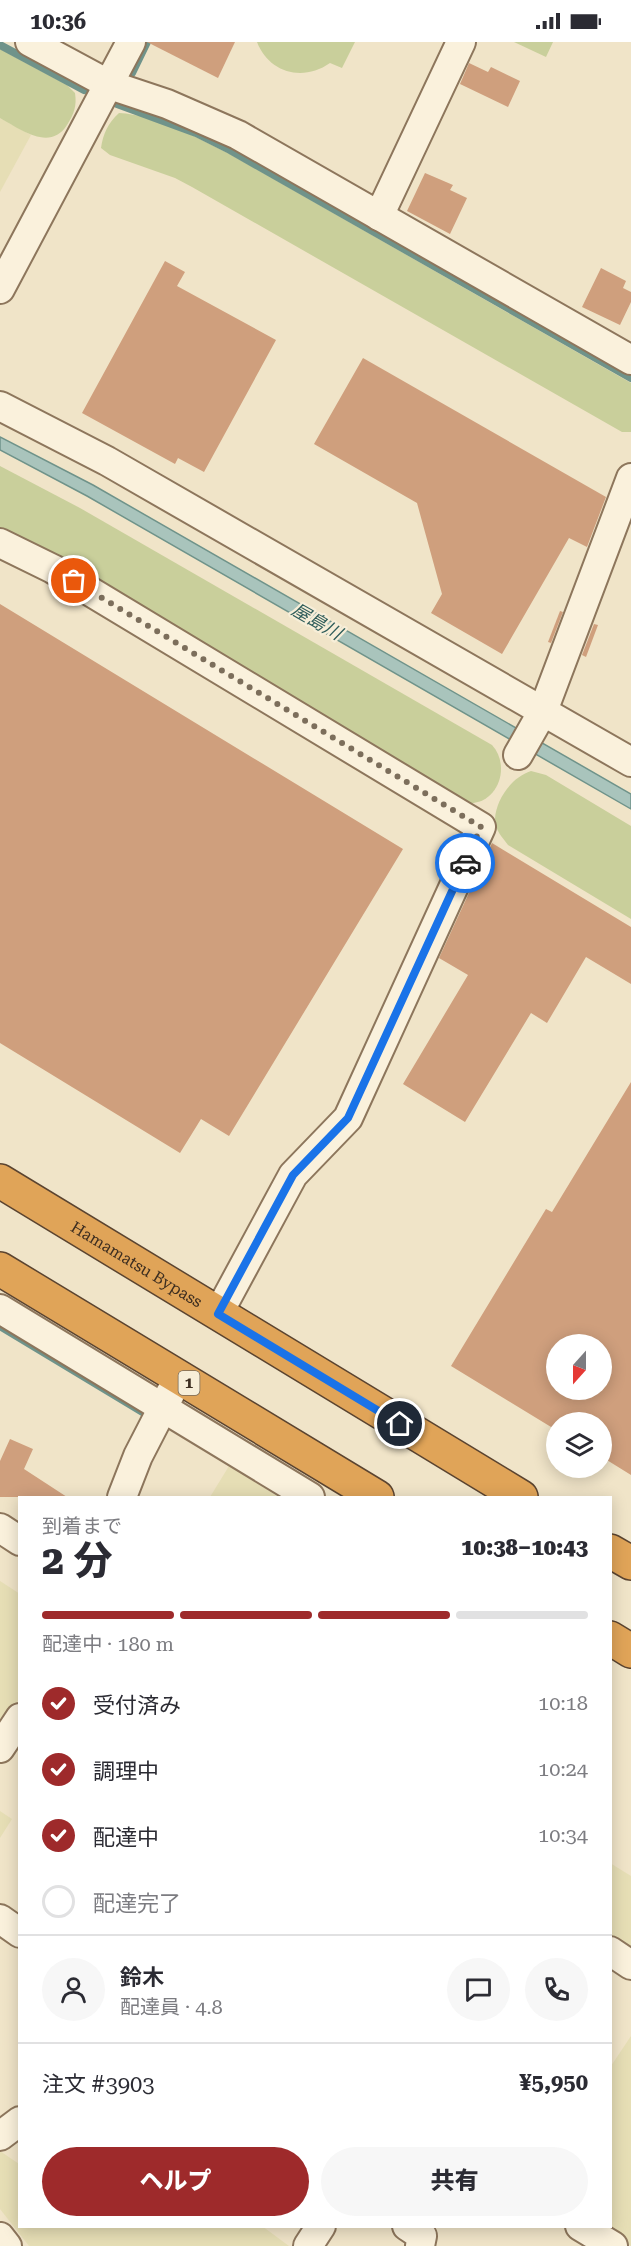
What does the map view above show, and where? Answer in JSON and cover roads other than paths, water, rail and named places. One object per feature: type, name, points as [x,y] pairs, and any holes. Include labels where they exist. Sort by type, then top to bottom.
[{"type":"highway","name":"Hamamatsu Bypass","points":[[0,1181],[519,1496]]},
{"type":"highway","points":[[0,1246],[112,1336]]},
{"type":"highway","name":"1","points":[[0,1269],[375,1496]]},
{"type":"highway","points":[[612,1552],[631,1563]]},
{"type":"highway","points":[[612,1639],[631,1651]]},
{"type":"street","points":[[30,42],[110,85],[203,118],[630,357]]},
{"type":"street","points":[[1,283],[110,85],[131,42]]},
{"type":"street","points":[[379,216],[461,42]]},
{"type":"street","points":[[0,406],[107,461],[539,718],[631,762]]},
{"type":"street","points":[[518,755],[539,718],[631,478]]},
{"type":"street","points":[[0,543],[53,569],[481,827],[348,1118],[293,1175],[218,1314]]},
{"type":"street","points":[[0,1309],[308,1496]]},
{"type":"street","points":[[122,1496],[138,1456],[162,1407],[180,1377]]},
{"type":"street","points":[[0,1528],[18,1539]]},
{"type":"street","points":[[0,1748],[18,1721]]},
{"type":"street","points":[[0,1919],[18,1932]]},
{"type":"street","points":[[612,1952],[631,1965]]},
{"type":"street","points":[[0,2136],[18,2122]]},
{"type":"street","points":[[308,2246],[320,2228]]},
{"type":"street","points":[[410,2228],[422,2236],[420,2246]]},
{"type":"street","points":[[583,2228],[613,2246]]},
{"type":"street","points":[[0,2237],[7,2246]]},
{"type":"water","name":"屋島川","points":[[0,437],[93,485],[631,794],[631,809],[87,496],[0,450]]},
{"type":"waterway","points":[[132,73],[147,42]]},
{"type":"waterway","points":[[0,45],[84,90]]},
{"type":"waterway","points":[[118,101],[117,104],[196,133],[230,150],[631,378]]},
{"type":"waterway","points":[[0,1326],[146,1414]]}]
